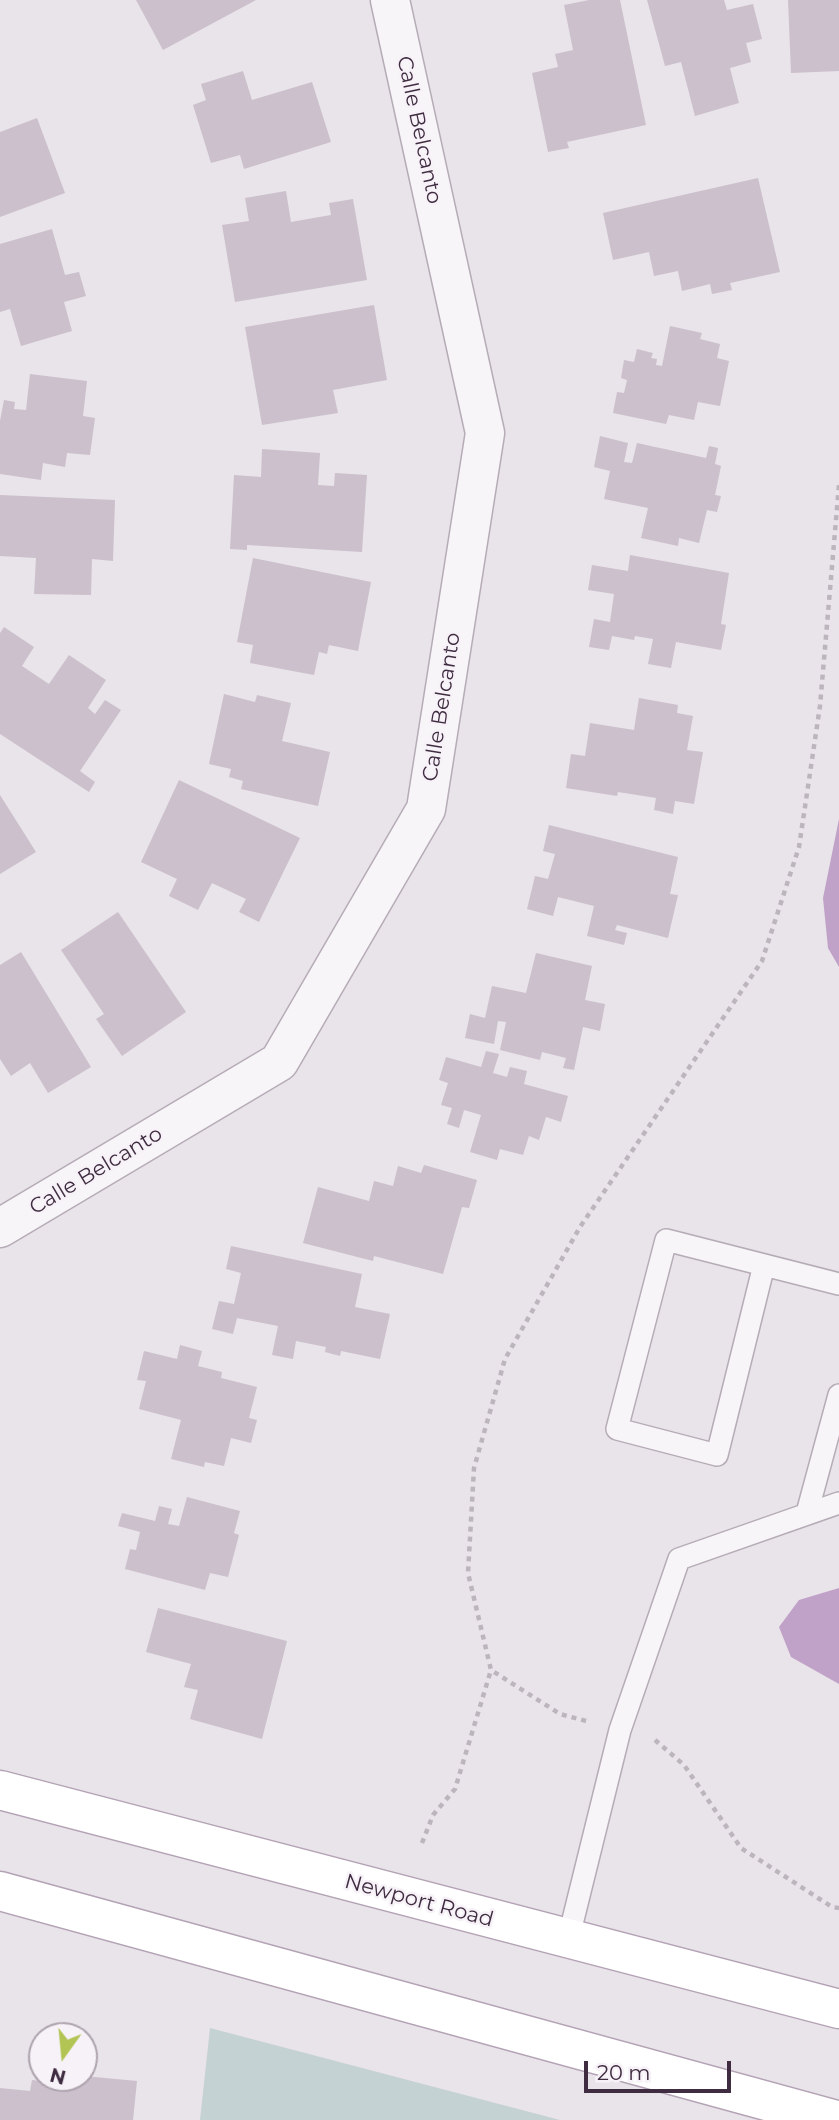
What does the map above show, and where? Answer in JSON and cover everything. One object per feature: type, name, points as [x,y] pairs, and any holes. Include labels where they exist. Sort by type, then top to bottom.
[{"type":"main road","name":"Newport Road","points":[[0,1790],[839,2010]]},
{"type":"main road","points":[[0,1891],[836,2120]]},
{"type":"street","name":"Calle Belcanto","points":[[0,1228],[279,1062],[426,809],[485,433],[390,0]]},
{"type":"lane","points":[[764,1265],[717,1455],[617,1429],[666,1240],[839,1284]]},
{"type":"lane","points":[[807,1513],[839,1395]]},
{"type":"lane","points":[[568,1940],[620,1730],[679,1559],[839,1503]]},
{"type":"path","points":[[422,1843],[433,1815],[454,1788],[491,1670]]},
{"type":"shaded area","points":[[839,819],[839,967],[828,948],[823,898]]},
{"type":"shaded area","points":[[839,1588],[839,1684],[791,1657],[779,1627],[799,1600]]},
{"type":"shaded area","points":[[210,2028],[560,2120],[200,2120]]},
{"type":"building","points":[[136,0],[256,0],[163,50]]},
{"type":"building","points":[[589,0],[620,0],[646,125],[567,142],[569,148],[548,152],[532,73],[558,67],[555,54],[573,50],[564,5]]},
{"type":"building","points":[[647,0],[724,0],[727,10],[753,4],[762,39],[746,43],[751,62],[730,68],[739,103],[695,116],[681,62],[665,66]]},
{"type":"building","points":[[788,0],[839,0],[839,71],[791,73]]},
{"type":"building","points":[[243,71],[252,100],[312,82],[331,142],[244,169],[240,155],[211,163],[193,105],[206,100],[201,84]]},
{"type":"building","points":[[37,118],[65,193],[0,217],[0,132]]},
{"type":"building","points":[[758,178],[780,272],[730,283],[732,290],[712,294],[710,284],[682,291],[678,271],[654,276],[649,252],[613,260],[603,213]]},
{"type":"building","points":[[286,191],[291,222],[331,215],[329,203],[353,199],[367,280],[235,302],[222,225],[249,221],[245,198]]},
{"type":"building","points":[[52,229],[65,275],[79,272],[86,296],[64,302],[72,331],[21,346],[10,309],[0,312],[0,244]]},
{"type":"building","points":[[374,305],[387,380],[333,390],[338,413],[262,425],[245,327]]},
{"type":"building","points":[[670,326],[702,333],[700,339],[720,344],[717,358],[729,361],[720,406],[698,402],[694,420],[669,415],[666,424],[613,413],[617,392],[624,393],[627,380],[621,378],[624,360],[634,362],[637,349],[653,353],[651,358],[657,359],[656,365],[662,366]]},
{"type":"building","points":[[30,374],[87,381],[83,416],[95,418],[90,455],[67,453],[65,467],[43,463],[41,480],[0,474],[0,421],[4,400],[15,402],[14,409],[26,410]]},
{"type":"building","points":[[600,436],[628,443],[624,462],[632,463],[637,443],[706,458],[709,446],[718,448],[715,464],[721,466],[715,495],[721,496],[717,512],[707,510],[699,543],[679,538],[678,546],[641,538],[648,508],[604,499],[610,471],[594,467]]},
{"type":"building","points":[[262,449],[320,453],[318,485],[334,486],[335,473],[367,475],[362,552],[247,545],[247,550],[230,549],[234,475],[261,477]]},
{"type":"building","points":[[0,495],[115,500],[113,561],[92,559],[91,595],[34,594],[36,558],[0,556]]},
{"type":"building","points":[[630,555],[729,573],[721,624],[726,625],[721,650],[676,642],[671,668],[648,664],[653,639],[635,636],[634,640],[612,636],[609,650],[589,647],[594,619],[610,622],[614,594],[588,590],[592,565],[628,571]]},
{"type":"building","points":[[253,558],[371,582],[358,651],[329,645],[327,654],[319,652],[314,675],[250,663],[253,645],[237,642]]},
{"type":"building","points":[[4,627],[34,647],[22,666],[49,684],[69,655],[106,680],[88,708],[95,714],[105,700],[121,710],[80,771],[95,782],[89,792],[0,734],[0,633]]},
{"type":"building","points":[[224,694],[255,702],[257,695],[291,703],[282,741],[330,752],[318,806],[241,789],[243,781],[229,777],[231,769],[209,764]]},
{"type":"building","points":[[639,698],[678,705],[677,713],[693,716],[687,750],[703,752],[694,804],[675,801],[673,814],[654,810],[656,798],[618,792],[617,796],[566,788],[571,754],[585,756],[590,723],[634,730]]},
{"type":"building","points":[[179,780],[300,838],[259,922],[239,912],[246,899],[212,883],[198,910],[169,896],[177,879],[141,862]]},
{"type":"building","points":[[0,795],[36,852],[0,874]]},
{"type":"building","points":[[549,825],[678,857],[670,894],[678,895],[668,938],[617,925],[615,930],[627,933],[624,945],[587,936],[594,906],[558,897],[553,916],[527,909],[535,876],[548,879],[555,854],[543,851]]},
{"type":"building","points":[[118,912],[186,1012],[122,1056],[96,1019],[104,1014],[61,950]]},
{"type":"building","points":[[21,952],[91,1067],[48,1093],[30,1063],[11,1076],[0,1059],[0,965]]},
{"type":"building","points":[[536,953],[592,966],[585,1000],[605,1004],[600,1031],[583,1027],[574,1070],[563,1068],[566,1058],[542,1052],[540,1060],[500,1050],[506,1022],[498,1021],[494,1044],[465,1038],[470,1014],[485,1018],[492,986],[526,993]]},
{"type":"building","points":[[486,1051],[499,1054],[493,1073],[507,1077],[510,1067],[527,1071],[524,1084],[568,1096],[561,1122],[546,1117],[539,1140],[529,1136],[523,1155],[500,1149],[497,1160],[470,1152],[481,1115],[464,1110],[459,1128],[447,1124],[452,1108],[441,1105],[448,1083],[439,1080],[446,1057],[481,1067]]},
{"type":"building","points":[[424,1165],[477,1180],[469,1208],[462,1207],[443,1274],[374,1256],[373,1261],[303,1243],[318,1187],[369,1201],[374,1181],[393,1186],[398,1166],[421,1173]]},
{"type":"building","points":[[231,1246],[362,1274],[355,1307],[390,1314],[380,1359],[341,1351],[340,1356],[325,1352],[326,1347],[296,1341],[293,1359],[272,1355],[278,1326],[237,1318],[233,1334],[212,1329],[219,1301],[234,1304],[241,1273],[226,1269]]},
{"type":"building","points":[[180,1345],[202,1351],[198,1366],[222,1372],[221,1378],[257,1387],[249,1418],[257,1420],[251,1443],[231,1438],[224,1466],[205,1462],[204,1467],[171,1459],[181,1420],[139,1409],[146,1381],[137,1380],[144,1351],[177,1359]]},
{"type":"building","points":[[187,1497],[240,1511],[234,1533],[239,1535],[228,1577],[210,1573],[205,1590],[125,1569],[130,1549],[136,1550],[140,1532],[118,1526],[122,1513],[155,1521],[159,1506],[172,1509],[168,1524],[179,1526]]},
{"type":"building","points":[[158,1608],[287,1641],[262,1739],[190,1719],[198,1690],[184,1687],[191,1664],[146,1652]]},
{"type":"building","points":[[98,2077],[137,2081],[133,2120],[0,2120],[0,2088],[28,2092],[98,2092]]}]
